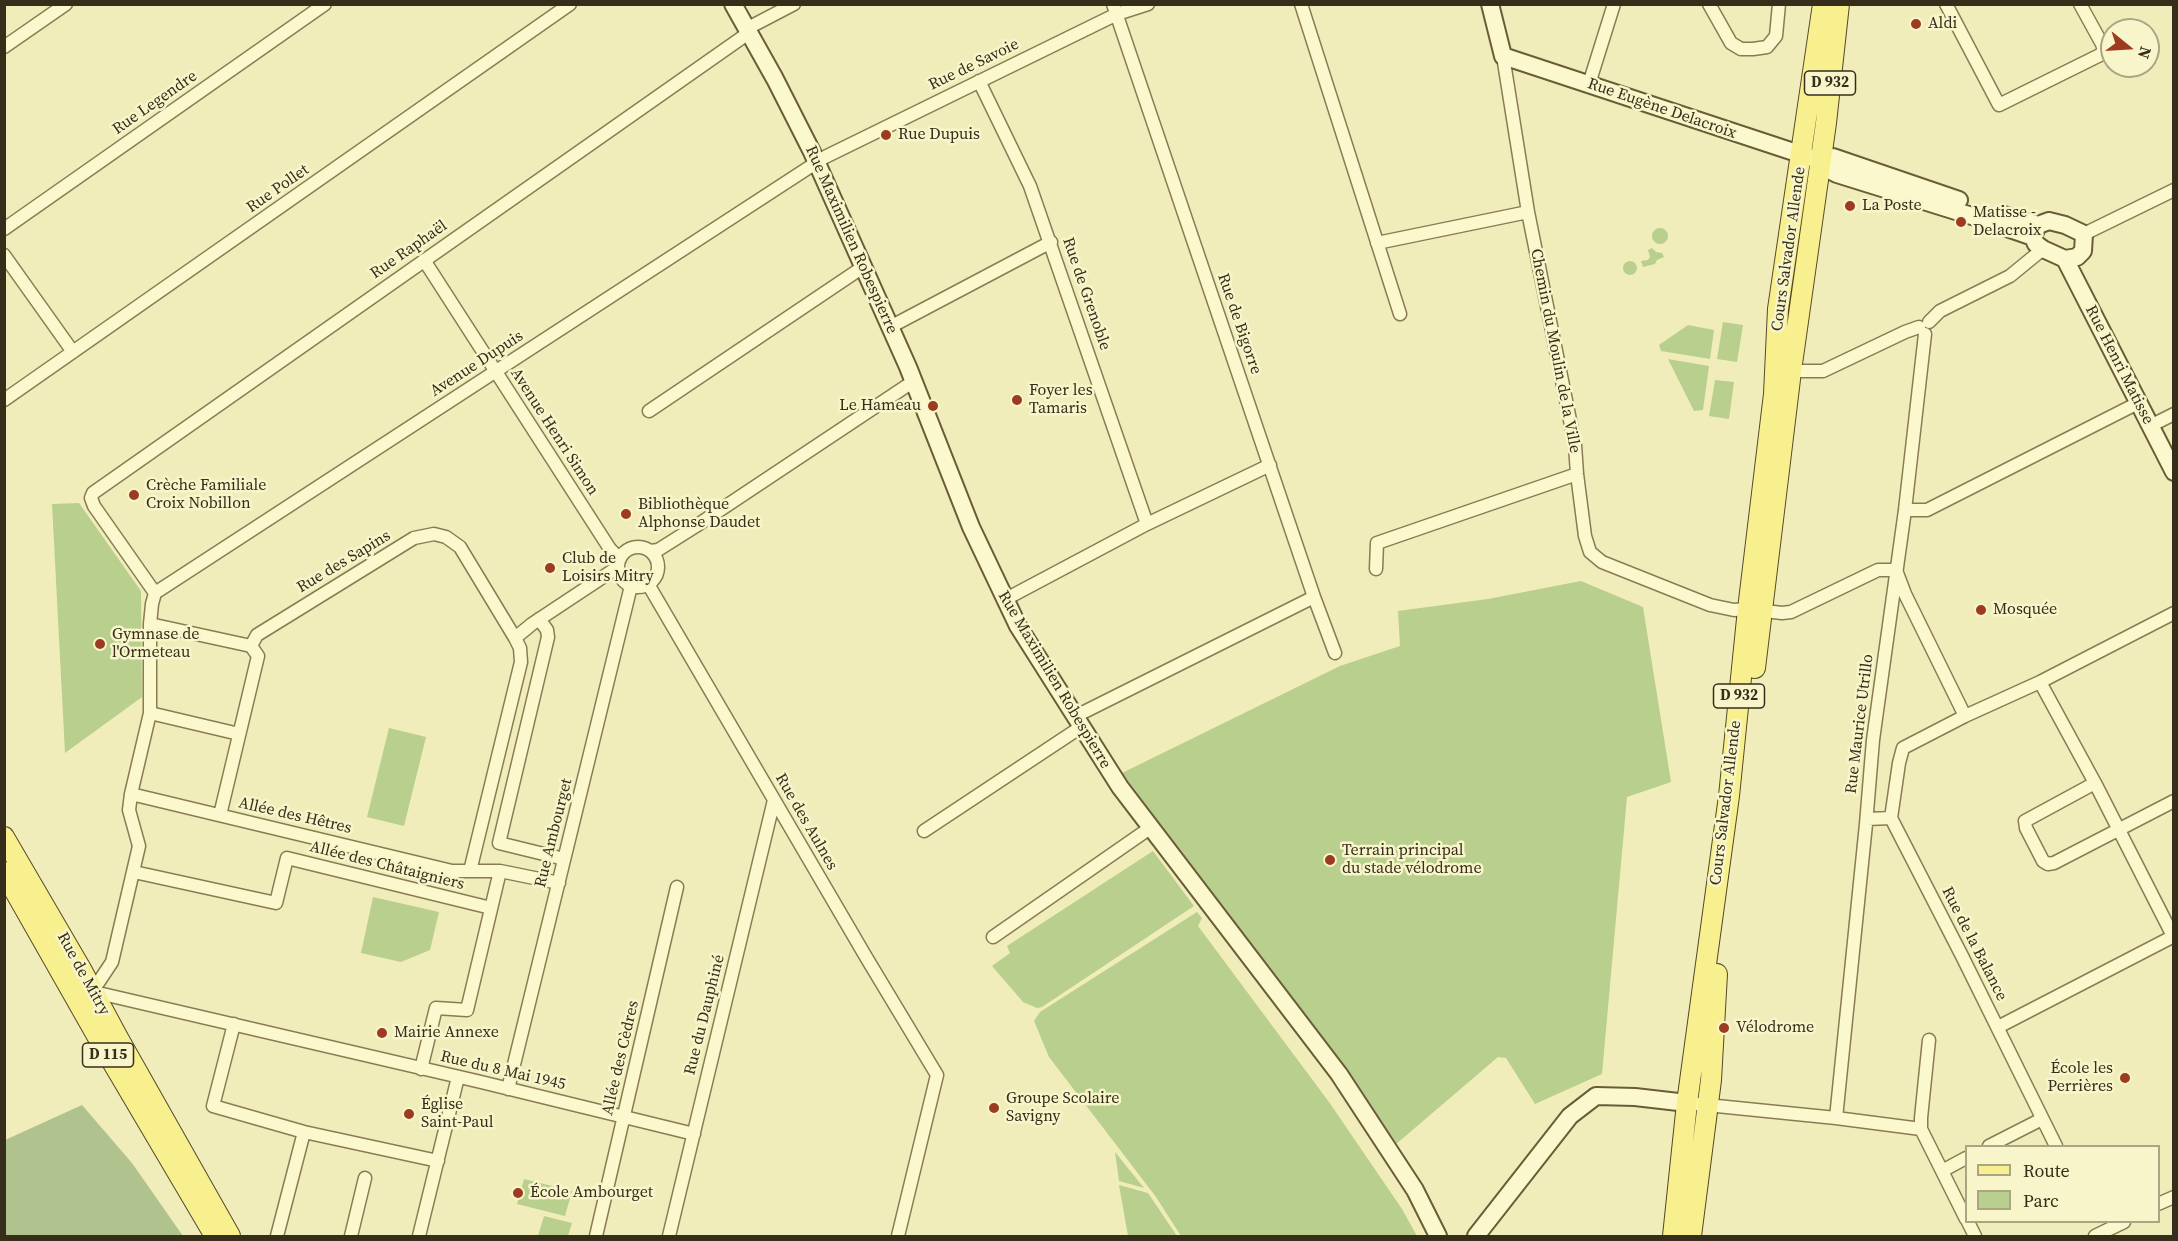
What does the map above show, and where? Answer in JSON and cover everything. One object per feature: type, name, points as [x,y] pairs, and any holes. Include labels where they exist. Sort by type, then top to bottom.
[{"type":"main road","name":"D 932","points":[[1811,158],[1823,4]]},
{"type":"main road","name":"D 932","points":[[1811,158],[1839,4]]},
{"type":"main road","name":"Cours Salvador Allende","points":[[1755,609],[1791,371],[1811,158]]},
{"type":"main road","name":"Cours Salvador Allende","points":[[1673,1236],[1697,1104],[1711,1080],[1717,965],[1755,609],[1774,394],[1778,309],[1811,158]]},
{"type":"main road","name":"Rue de Mitry","points":[[4,837],[88,998],[100,1041],[215,1236]]},
{"type":"main road","name":"Rue de Mitry","points":[[4,872],[88,998],[231,1236]]},
{"type":"main road","name":"Cours Salvador Allende","points":[[1691,1236],[1697,1104]]},
{"type":"street","points":[[4,47],[66,4]]},
{"type":"street","name":"Rue Legendre","points":[[4,229],[325,4]]},
{"type":"street","name":"Rue Pollet","points":[[4,400],[570,4]]},
{"type":"street","name":"Rue Maximilien Robespierre","points":[[733,4],[749,30],[816,163],[914,381],[971,527],[1018,626],[1120,787],[1339,1074],[1415,1190],[1438,1236]]},
{"type":"street","name":"Rue Raphaël","points":[[155,593],[94,506],[91,498],[98,489],[749,30],[794,4]]},
{"type":"street","name":"Rue de Savoie","points":[[816,163],[1115,9],[1148,4]]},
{"type":"street","points":[[1301,4],[1400,314]]},
{"type":"street","name":"Chemin du Moulin de la Ville","points":[[1490,4],[1503,56],[1528,212],[1575,445],[1576,474],[1585,537],[1590,552],[1602,562],[1710,605],[1734,610],[1755,609],[1782,613],[1791,612],[1878,570],[1896,570]]},
{"type":"street","points":[[1589,84],[1614,4]]},
{"type":"street","points":[[1709,4],[1731,43],[1741,49],[1753,50],[1767,47],[1776,36],[1779,4]]},
{"type":"street","points":[[1947,4],[1999,105],[2100,55],[2104,50],[2102,44],[2080,4]]},
{"type":"street","name":"Rue de Bigorre","points":[[1115,9],[1335,653]]},
{"type":"street","name":"Rue Eugène Delacroix","points":[[1503,56],[1811,158],[1837,174],[2038,237]]},
{"type":"street","name":"Rue de Grenoble","points":[[979,81],[1030,186],[1147,524]]},
{"type":"street","name":"Avenue Dupuis","points":[[155,593],[816,163]]},
{"type":"street","points":[[2084,234],[2174,190]]},
{"type":"street","points":[[1377,243],[1528,212]]},
{"type":"street","points":[[1791,371],[1823,371],[1905,332],[1924,328],[1940,311],[2010,276],[2049,221],[2076,229],[2084,234]]},
{"type":"street","points":[[2038,237],[2065,259],[2077,257],[2083,251],[2084,234]]},
{"type":"street","points":[[890,327],[1051,242]]},
{"type":"street","points":[[4,255],[73,352]]},
{"type":"street","name":"Rue Henri Matisse","points":[[2065,259],[2174,472]]},
{"type":"street","name":"Avenue Henri Simon","points":[[424,260],[619,563]]},
{"type":"street","points":[[649,411],[863,267]]},
{"type":"street","name":"Rue Maurice Utrillo","points":[[1836,1118],[1873,740],[1905,510],[1924,328]]},
{"type":"street","points":[[650,551],[658,550],[696,526],[914,381]]},
{"type":"street","points":[[1905,510],[1927,510],[2138,403]]},
{"type":"street","points":[[2150,426],[2174,414]]},
{"type":"street","points":[[1004,600],[1147,524],[1270,465]]},
{"type":"street","points":[[1376,569],[1377,543],[1576,474]]},
{"type":"street","name":"Rue des Sapins","points":[[251,646],[257,635],[414,538],[434,534],[446,537],[460,547],[515,638]]},
{"type":"street","points":[[470,871],[521,662],[520,648],[515,638],[619,563],[627,550],[645,548],[650,551],[657,562],[657,574],[648,584],[631,586],[621,579],[619,563]]},
{"type":"street","points":[[1896,570],[1905,594],[1965,716]]},
{"type":"street","name":"Rue des Aulnes","points":[[648,584],[937,1075],[898,1236]]},
{"type":"street","name":"Rue Ambourget","points":[[508,1089],[631,586]]},
{"type":"street","points":[[88,998],[112,962],[139,846],[130,816],[131,794],[150,713],[150,624],[155,593]]},
{"type":"street","points":[[924,831],[1078,722],[1314,597]]},
{"type":"street","points":[[1866,819],[1891,818],[1899,763],[1904,748],[2174,613]]},
{"type":"street","points":[[539,619],[547,630],[548,637],[499,843],[564,859]]},
{"type":"street","points":[[150,624],[251,646],[258,656],[220,815]]},
{"type":"street","points":[[2040,682],[2095,783],[2173,937]]},
{"type":"street","points":[[150,713],[239,734]]},
{"type":"street","points":[[2095,783],[2027,818],[2025,825],[2043,861],[2048,864],[2054,863],[2174,801]]},
{"type":"street","name":"Allée des Hêtres","points":[[131,794],[452,871],[500,871],[559,883]]},
{"type":"street","name":"Rue du Dauphiné","points":[[669,1236],[774,800]]},
{"type":"street","name":"Rue de la Balance","points":[[1891,818],[1998,1027],[2173,937]]},
{"type":"street","points":[[993,937],[1150,828]]},
{"type":"street","name":"Allée des Châtaigniers","points":[[134,872],[276,903],[287,858],[491,908]]},
{"type":"street","points":[[421,1069],[436,1008],[467,1010],[500,871]]},
{"type":"street","name":"Allée des Cèdres","points":[[596,1236],[677,886]]},
{"type":"street","name":"Rue du 8 Mai 1945","points":[[88,998],[234,1024],[694,1134]]},
{"type":"street","points":[[234,1024],[213,1106],[304,1132],[438,1161]]},
{"type":"street","points":[[1998,1027],[2055,1145]]},
{"type":"street","points":[[1929,1040],[1921,1118],[1922,1130],[1965,1216]]},
{"type":"street","points":[[419,1236],[458,1077]]},
{"type":"street","points":[[1476,1236],[1570,1116],[1596,1096],[1635,1097],[1836,1118],[1922,1130]]},
{"type":"street","points":[[1991,1145],[2042,1119]]},
{"type":"street","points":[[278,1236],[304,1132]]},
{"type":"street","points":[[1942,1171],[1965,1159]]},
{"type":"street","points":[[351,1236],[365,1178]]},
{"type":"street","points":[[2160,1203],[2174,1197]]},
{"type":"street","points":[[2098,1235],[2120,1223]]},
{"type":"green space","points":[[1657,228],[1663,228],[1668,236],[1666,242],[1657,244],[1652,239],[1652,233]]},
{"type":"green space","points":[[1652,248],[1662,253],[1664,257],[1657,260],[1655,264],[1643,267],[1641,261],[1648,260],[1650,257],[1648,250]]},
{"type":"green space","points":[[1630,261],[1635,263],[1637,268],[1635,273],[1630,275],[1625,273],[1623,268],[1625,263]]},
{"type":"green space","points":[[1723,322],[1743,325],[1737,362],[1717,359]]},
{"type":"green space","points":[[1688,325],[1714,330],[1710,359],[1661,351],[1659,345]]},
{"type":"green space","points":[[1668,359],[1709,366],[1703,410],[1694,411]]},
{"type":"green space","points":[[1715,380],[1734,382],[1729,419],[1709,416]]},
{"type":"green space","name":"Gymnase de l'Ormeteau","points":[[79,503],[141,591],[142,697],[65,753],[52,504]]},
{"type":"green space","points":[[1581,581],[1643,607],[1671,782],[1627,797],[1602,1074],[1535,1104],[1506,1058],[1498,1057],[1395,1145],[1349,1077],[1122,773],[1340,666],[1400,646],[1398,611],[1488,599]]},
{"type":"green space","points":[[389,728],[426,737],[404,826],[367,817]]},
{"type":"green space","points":[[1153,851],[1194,906],[1042,1007],[1037,1008],[1023,1002],[992,966],[1010,953],[1007,946]]},
{"type":"green space","points":[[373,897],[439,912],[430,950],[401,962],[361,953]]},
{"type":"green space","points":[[1197,912],[1202,918],[1198,926],[1329,1102],[1402,1209],[1417,1236],[1181,1236],[1156,1197],[1049,1057],[1034,1021],[1040,1012]]},
{"type":"green space","points":[[82,1105],[132,1163],[183,1236],[5,1236],[5,1140]]},
{"type":"green space","points":[[1115,1152],[1144,1188],[1119,1181]]},
{"type":"green space","points":[[524,1179],[572,1191],[565,1216],[517,1204]]},
{"type":"green space","points":[[1119,1185],[1148,1193],[1177,1236],[1128,1236]]},
{"type":"green space","points":[[544,1216],[572,1223],[568,1236],[538,1236]]},
{"type":"place","name":"Aldi","points":[[1916,24]]},
{"type":"place","name":"Rue Dupuis","points":[[886,135]]},
{"type":"place","name":"La Poste","points":[[1850,206]]},
{"type":"place","name":"Matisse - Delacroix","points":[[1961,222]]},
{"type":"place","name":"Foyer les Tamaris","points":[[1017,400]]},
{"type":"place","name":"Le Hameau","points":[[933,406]]},
{"type":"place","name":"Crèche Familiale Croix Nobillon","points":[[134,495]]},
{"type":"place","name":"Bibliothèque Alphonse Daudet","points":[[626,514]]},
{"type":"place","name":"Club de Loisirs Mitry","points":[[550,568]]},
{"type":"place","name":"Mosquée","points":[[1981,610]]},
{"type":"place","name":"Gymnase de l'Ormeteau","points":[[100,644]]},
{"type":"place","name":"Terrain principal du stade vélodrome","points":[[1330,860]]},
{"type":"place","name":"Vélodrome","points":[[1724,1028]]},
{"type":"place","name":"Mairie Annexe","points":[[382,1033]]},
{"type":"place","name":"École les Perrières","points":[[2125,1078]]},
{"type":"place","name":"Groupe Scolaire Savigny","points":[[994,1108]]},
{"type":"place","name":"Église Saint-Paul","points":[[409,1114]]},
{"type":"place","name":"École Ambourget","points":[[518,1193]]}]
